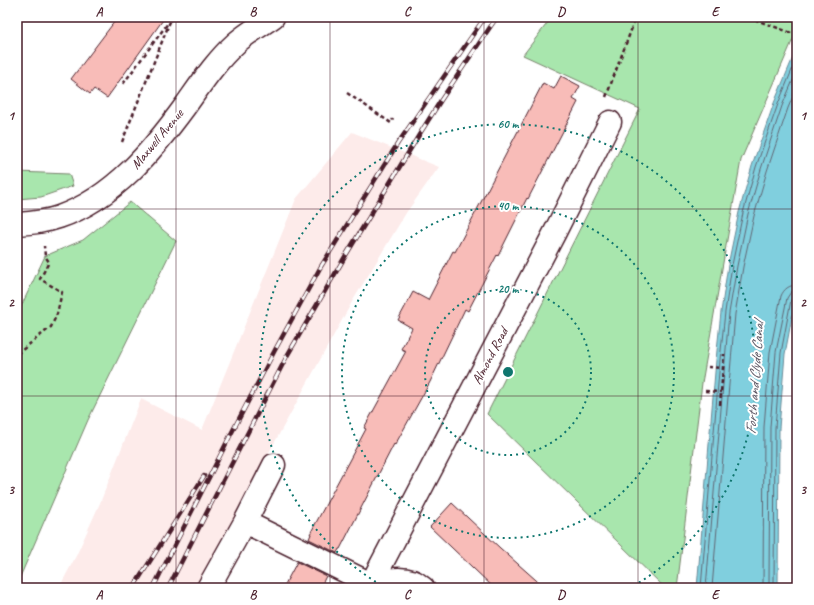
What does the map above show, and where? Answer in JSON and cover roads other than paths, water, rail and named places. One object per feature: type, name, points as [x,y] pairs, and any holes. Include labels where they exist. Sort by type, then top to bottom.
[{"type":"street","name":"Maxwell Avenue","points":[[17,224],[42,222],[76,210],[100,196],[124,178],[148,153],[214,67],[236,43],[273,17]]},
{"type":"street","name":"Almond Road","points":[[370,586],[555,232],[610,122]]},
{"type":"street","points":[[208,588],[245,522],[274,465]]},
{"type":"street","points":[[245,522],[370,586],[387,580],[400,579],[413,581],[423,588]]},
{"type":"water","name":"Forth and Clyde Canal","points":[[797,48],[797,290],[785,354],[779,428],[778,588],[697,588],[716,360],[728,265],[739,212],[752,166],[774,103]]},
{"type":"railway","points":[[153,588],[231,434],[320,268],[398,143],[485,17]]},
{"type":"railway","points":[[168,588],[287,356],[419,135],[497,17]]},
{"type":"railway","points":[[133,588],[204,476]]}]
